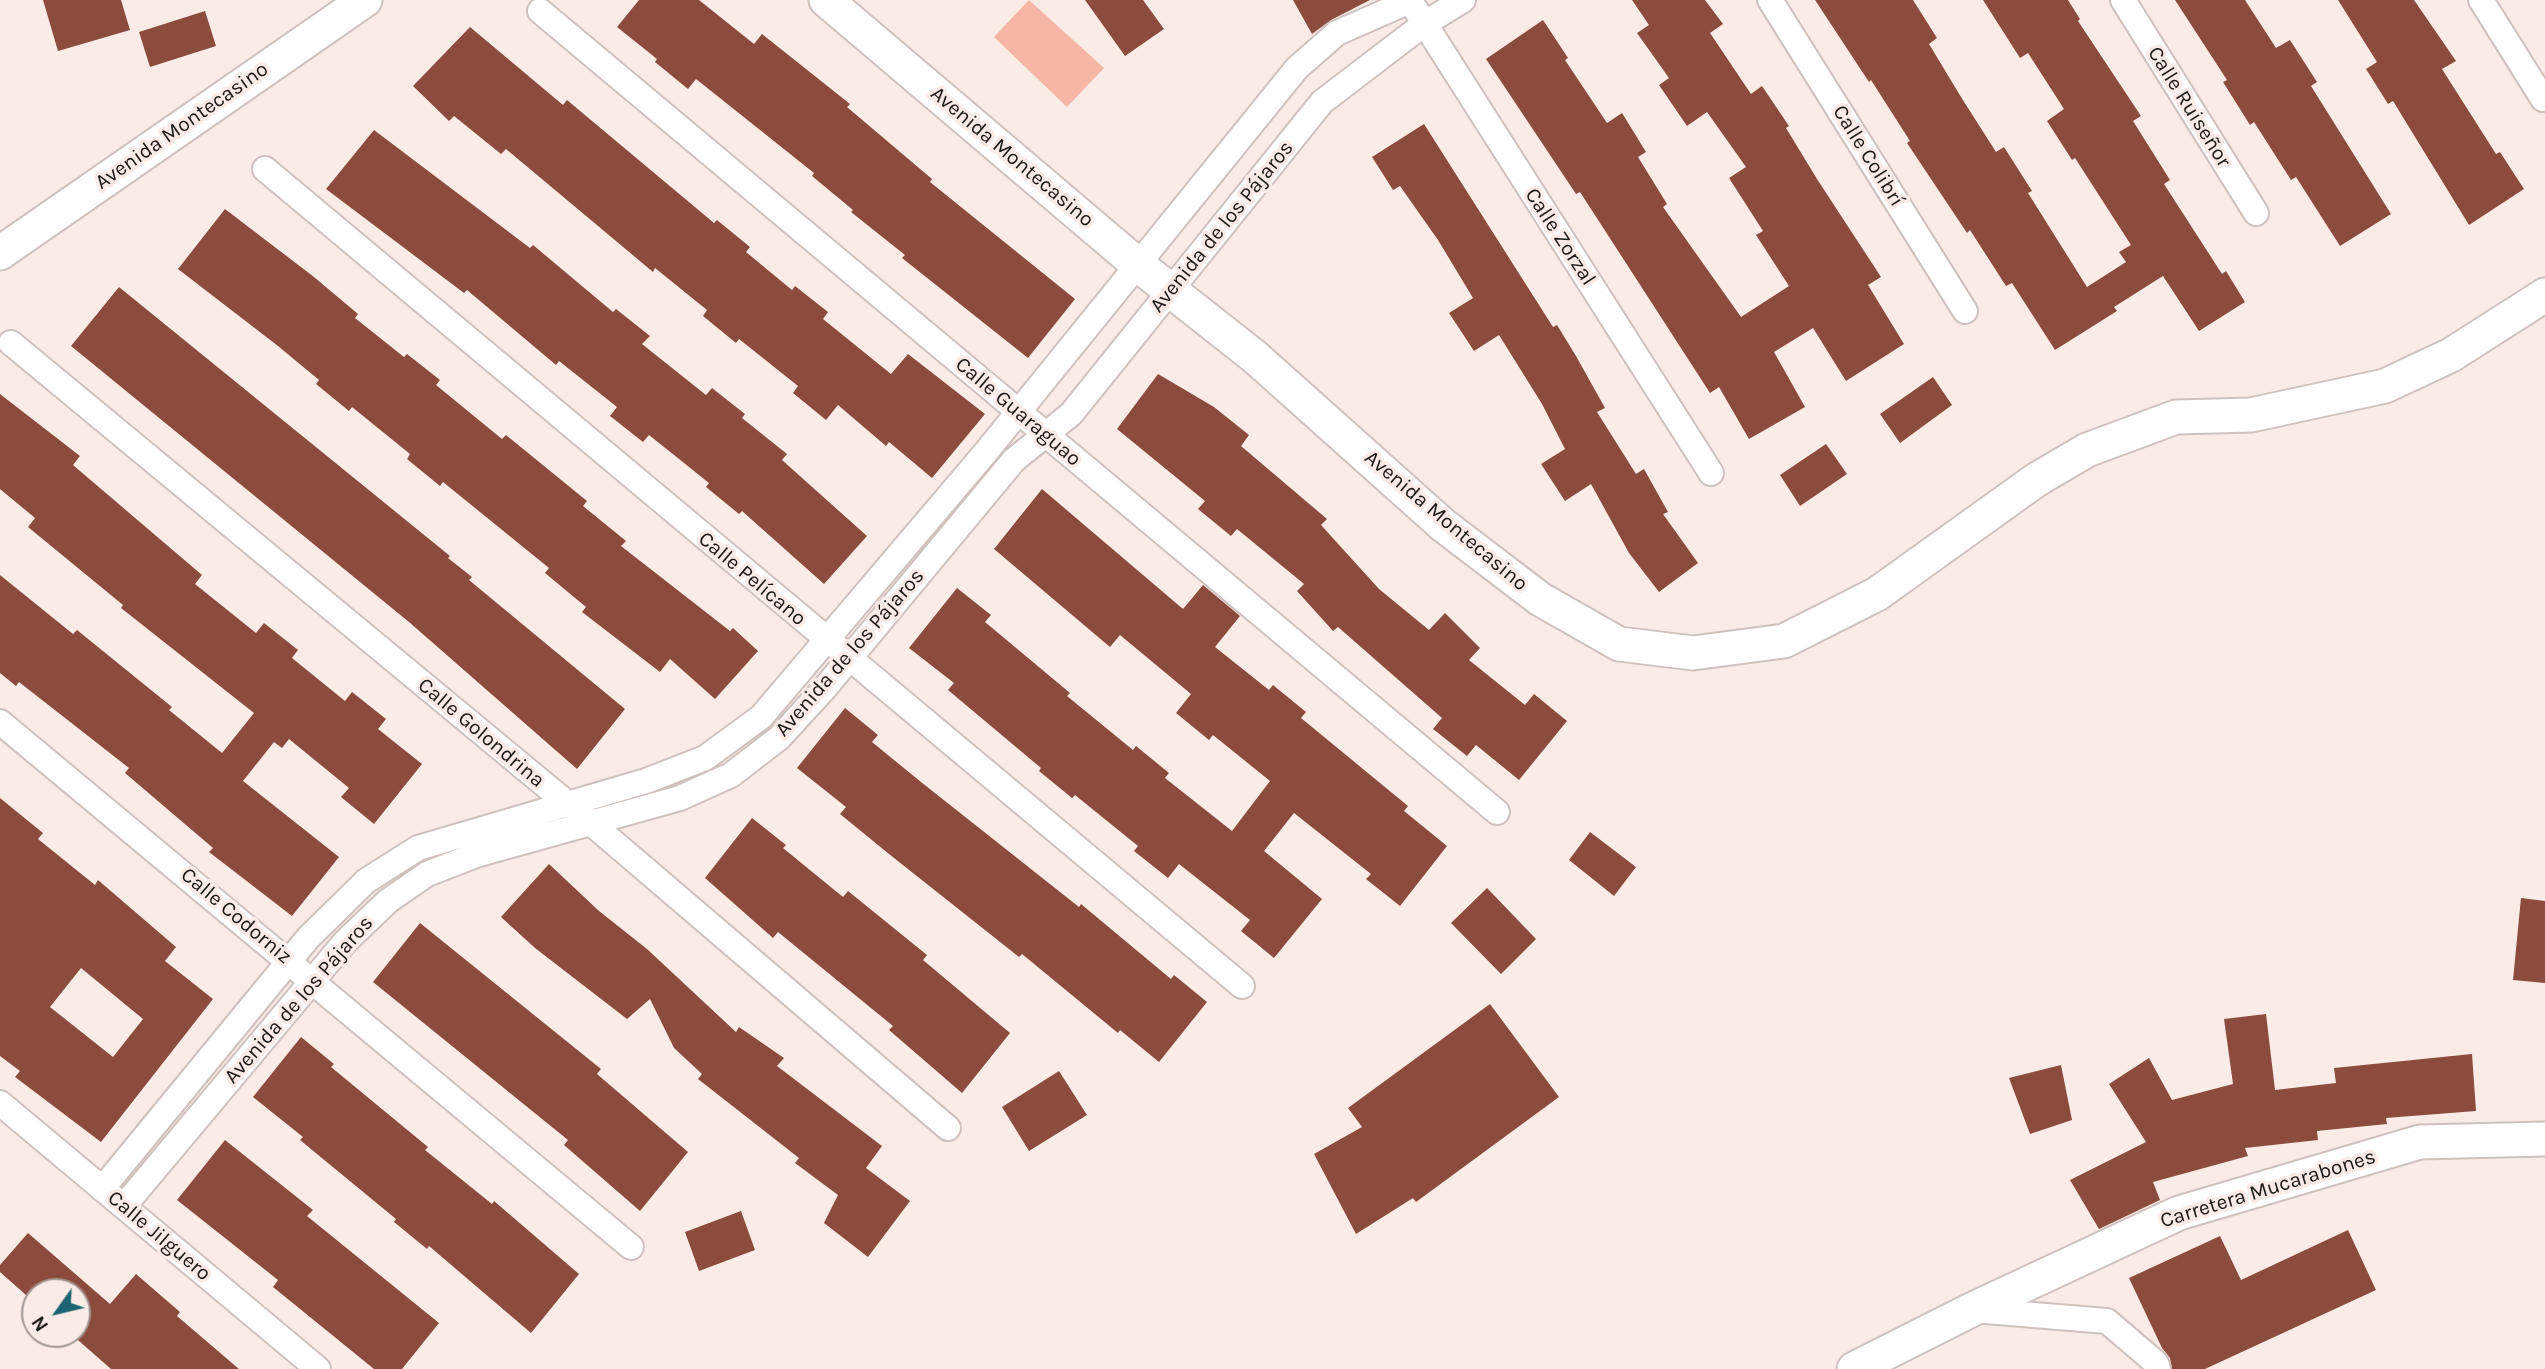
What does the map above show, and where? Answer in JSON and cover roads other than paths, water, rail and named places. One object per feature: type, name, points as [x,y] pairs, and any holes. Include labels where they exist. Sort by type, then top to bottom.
[{"type":"street","name":"Avenida Montecasino","points":[[0,253],[365,0]]},
{"type":"street","name":"Avenida Montecasino","points":[[826,0],[1137,264],[1255,357],[1443,525],[1540,599],[1619,644],[1693,653],[1784,640],[1877,594],[2036,480],[2087,450],[2176,417],[2251,415],[2385,386],[2451,355],[2545,295]]},
{"type":"street","name":"Avenida de los Pájaros","points":[[102,1189],[290,961],[366,881],[418,848],[646,781],[705,758],[761,717],[1018,412],[1297,68],[1337,33],[1411,0]]},
{"type":"street","name":"Calle Zorzal","points":[[1411,0],[1711,473]]},
{"type":"street","name":"Avenida de los Pájaros","points":[[124,1206],[312,980],[345,942],[388,901],[427,874],[475,855],[680,798],[731,775],[779,738],[850,658],[1014,460],[1071,414],[1322,102],[1424,24],[1463,0]]},
{"type":"street","name":"Calle Colibrí","points":[[1770,0],[1965,311]]},
{"type":"street","name":"Calle Ruiseñor","points":[[2123,0],[2256,213]]},
{"type":"street","points":[[2481,0],[2543,99]]},
{"type":"street","name":"Calle Guaraguao","points":[[540,11],[1497,811]]},
{"type":"street","name":"Calle Pelícano","points":[[265,169],[1242,986]]},
{"type":"street","name":"Calle Golondrina","points":[[11,342],[591,823],[948,1128]]},
{"type":"street","name":"Calle Codorniz","points":[[0,722],[631,1247]]},
{"type":"street","name":"Calle Jilguero","points":[[0,1103],[318,1369]]},
{"type":"street","name":"Carretera Mucarabones","points":[[1854,1369],[1971,1310],[2179,1213],[2420,1142],[2545,1139]]},
{"type":"street","points":[[1971,1310],[2107,1321],[2156,1363],[2158,1369]]}]
